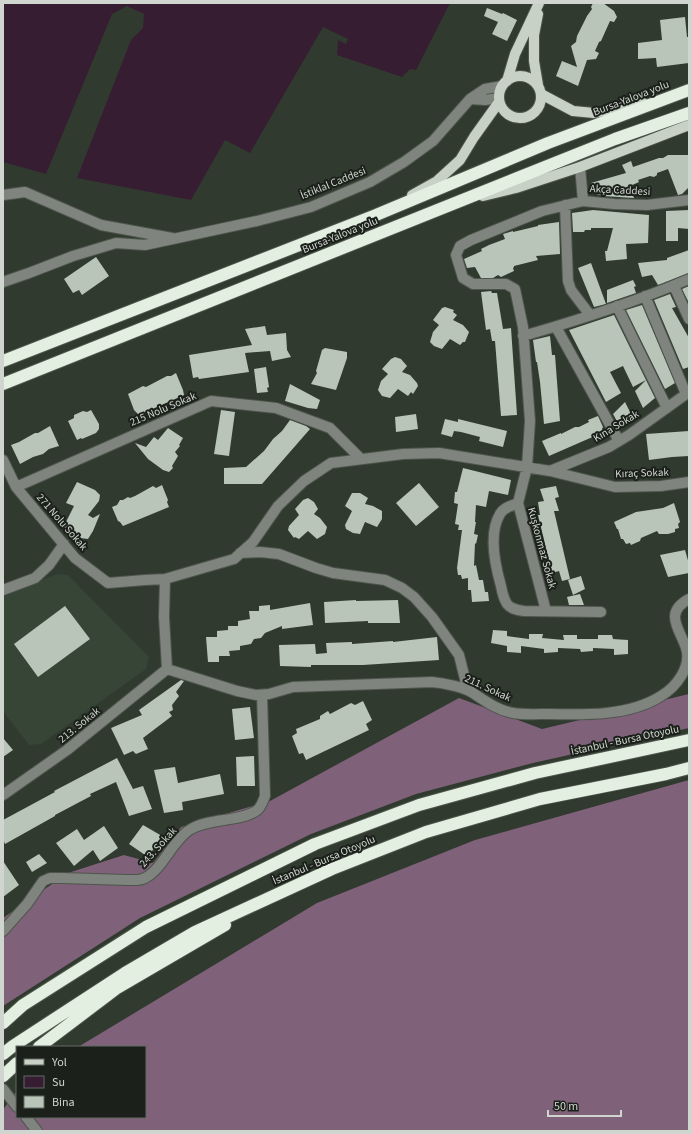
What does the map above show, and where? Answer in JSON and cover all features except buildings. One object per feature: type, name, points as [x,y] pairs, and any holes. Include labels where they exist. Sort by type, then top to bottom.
[{"type":"highway","name":"Bursa-Yalova yolu","points":[[3,361],[376,215],[548,143],[689,90]]},
{"type":"highway","name":"Bursa-Yalova yolu","points":[[3,384],[615,139],[689,113]]},
{"type":"highway","name":"İstanbul - Bursa Otoyolu","points":[[3,1022],[23,1006],[146,927],[315,844],[419,805],[535,773],[689,740]]},
{"type":"highway","name":"İstanbul - Bursa Otoyolu","points":[[3,1054],[125,973],[195,932],[332,869],[426,832],[540,799],[689,768]]},
{"type":"highway","points":[[40,1046],[116,988],[218,929],[332,869]]},
{"type":"highway","points":[[3,1076],[16,1064]]},
{"type":"main road","points":[[376,215],[437,181],[460,160],[499,100],[500,92],[515,54],[539,3]]},
{"type":"main road","points":[[499,100],[504,111],[516,118],[530,116],[539,105],[539,90],[534,61],[534,35],[539,3]]},
{"type":"main road","points":[[504,83],[513,77],[526,77],[533,80],[539,90],[573,111],[594,113],[664,99]]},
{"type":"main road","points":[[456,203],[516,188],[580,167],[689,125]]},
{"type":"street","name":"İstiklal Caddesi","points":[[3,282],[73,256],[116,243],[145,245],[178,239],[311,207],[370,182],[404,162],[433,141],[470,99],[485,89],[504,83]]},
{"type":"street","points":[[470,99],[499,100]]},
{"type":"street","name":"Akça Caddesi","points":[[580,167],[583,201],[647,205],[689,200]]},
{"type":"street","points":[[3,195],[25,192],[101,225],[178,239]]},
{"type":"street","name":"Kuşkonmaz Sokak","points":[[546,611],[518,503],[527,467],[530,421],[519,306],[514,289],[506,284],[473,284],[463,278],[456,255],[460,246],[471,240],[542,211],[583,201]]},
{"type":"street","points":[[565,205],[568,281],[571,290],[590,315]]},
{"type":"street","points":[[523,336],[556,327],[689,280]]},
{"type":"street","points":[[674,286],[689,319]]},
{"type":"street","points":[[646,296],[687,393]]},
{"type":"street","points":[[617,306],[667,408]]},
{"type":"street","points":[[556,327],[619,441]]},
{"type":"street","name":"Kına Sokak","points":[[550,471],[609,447],[687,393]]},
{"type":"street","name":"215 Nolu Sokak","points":[[16,486],[211,401],[276,408],[330,428],[361,460]]},
{"type":"street","name":"Kıraç Sokak","points":[[240,553],[253,542],[278,506],[304,481],[331,463],[403,454],[439,453],[550,471],[615,487],[661,486],[689,482]]},
{"type":"street","name":"271 Nolu Sokak","points":[[3,460],[16,486],[75,558],[108,583],[165,579],[234,559],[240,553]]},
{"type":"street","points":[[518,503],[505,508],[499,514],[495,527],[493,551],[503,594],[507,604],[512,609],[524,611],[601,612]]},
{"type":"street","points":[[3,590],[35,578],[49,565],[64,544]]},
{"type":"street","points":[[240,553],[260,552],[278,554],[333,573],[385,580],[402,588],[414,597],[432,617],[459,655],[467,687],[473,693]]},
{"type":"street","points":[[165,579],[164,617],[168,669]]},
{"type":"street","name":"211. Sokak","points":[[168,669],[237,691],[256,695],[269,694],[294,687],[432,682],[445,683],[473,693],[491,705],[513,713],[589,714],[608,712],[645,704],[662,696],[684,673],[688,650],[674,619],[676,610],[682,603],[689,600]]},
{"type":"street","name":"213. Sokak","points":[[3,795],[67,750],[168,669]]},
{"type":"street","name":"243. Sokak","points":[[3,931],[11,924],[43,881],[50,878],[127,880],[145,878],[190,829],[199,825],[244,816],[256,811],[262,805],[265,796],[262,695]]},
{"type":"street","points":[[3,1089],[16,1105]]},
{"type":"street","points":[[27,1118],[37,1131]]},
{"type":"shaded area","points":[[58,574],[68,575],[149,657],[146,669],[41,744],[29,745],[3,711],[3,595]]},
{"type":"shaded area","points":[[689,694],[689,728],[533,763],[416,794],[311,834],[140,918],[3,1006],[3,918],[68,873],[124,855],[153,863],[181,827],[270,801],[459,698],[542,729]]},
{"type":"shaded area","points":[[689,780],[689,1131],[3,1131],[3,1110],[16,1093],[16,1118],[146,1118],[146,1046],[80,1046],[317,903],[475,840]]},
{"type":"water","points":[[3,3],[450,3],[416,70],[410,69],[402,77],[337,55],[338,40],[346,44],[348,39],[323,27],[250,153],[225,140],[191,200],[77,178],[131,40],[143,28],[144,14],[127,6],[112,14],[46,174],[3,162]]}]
